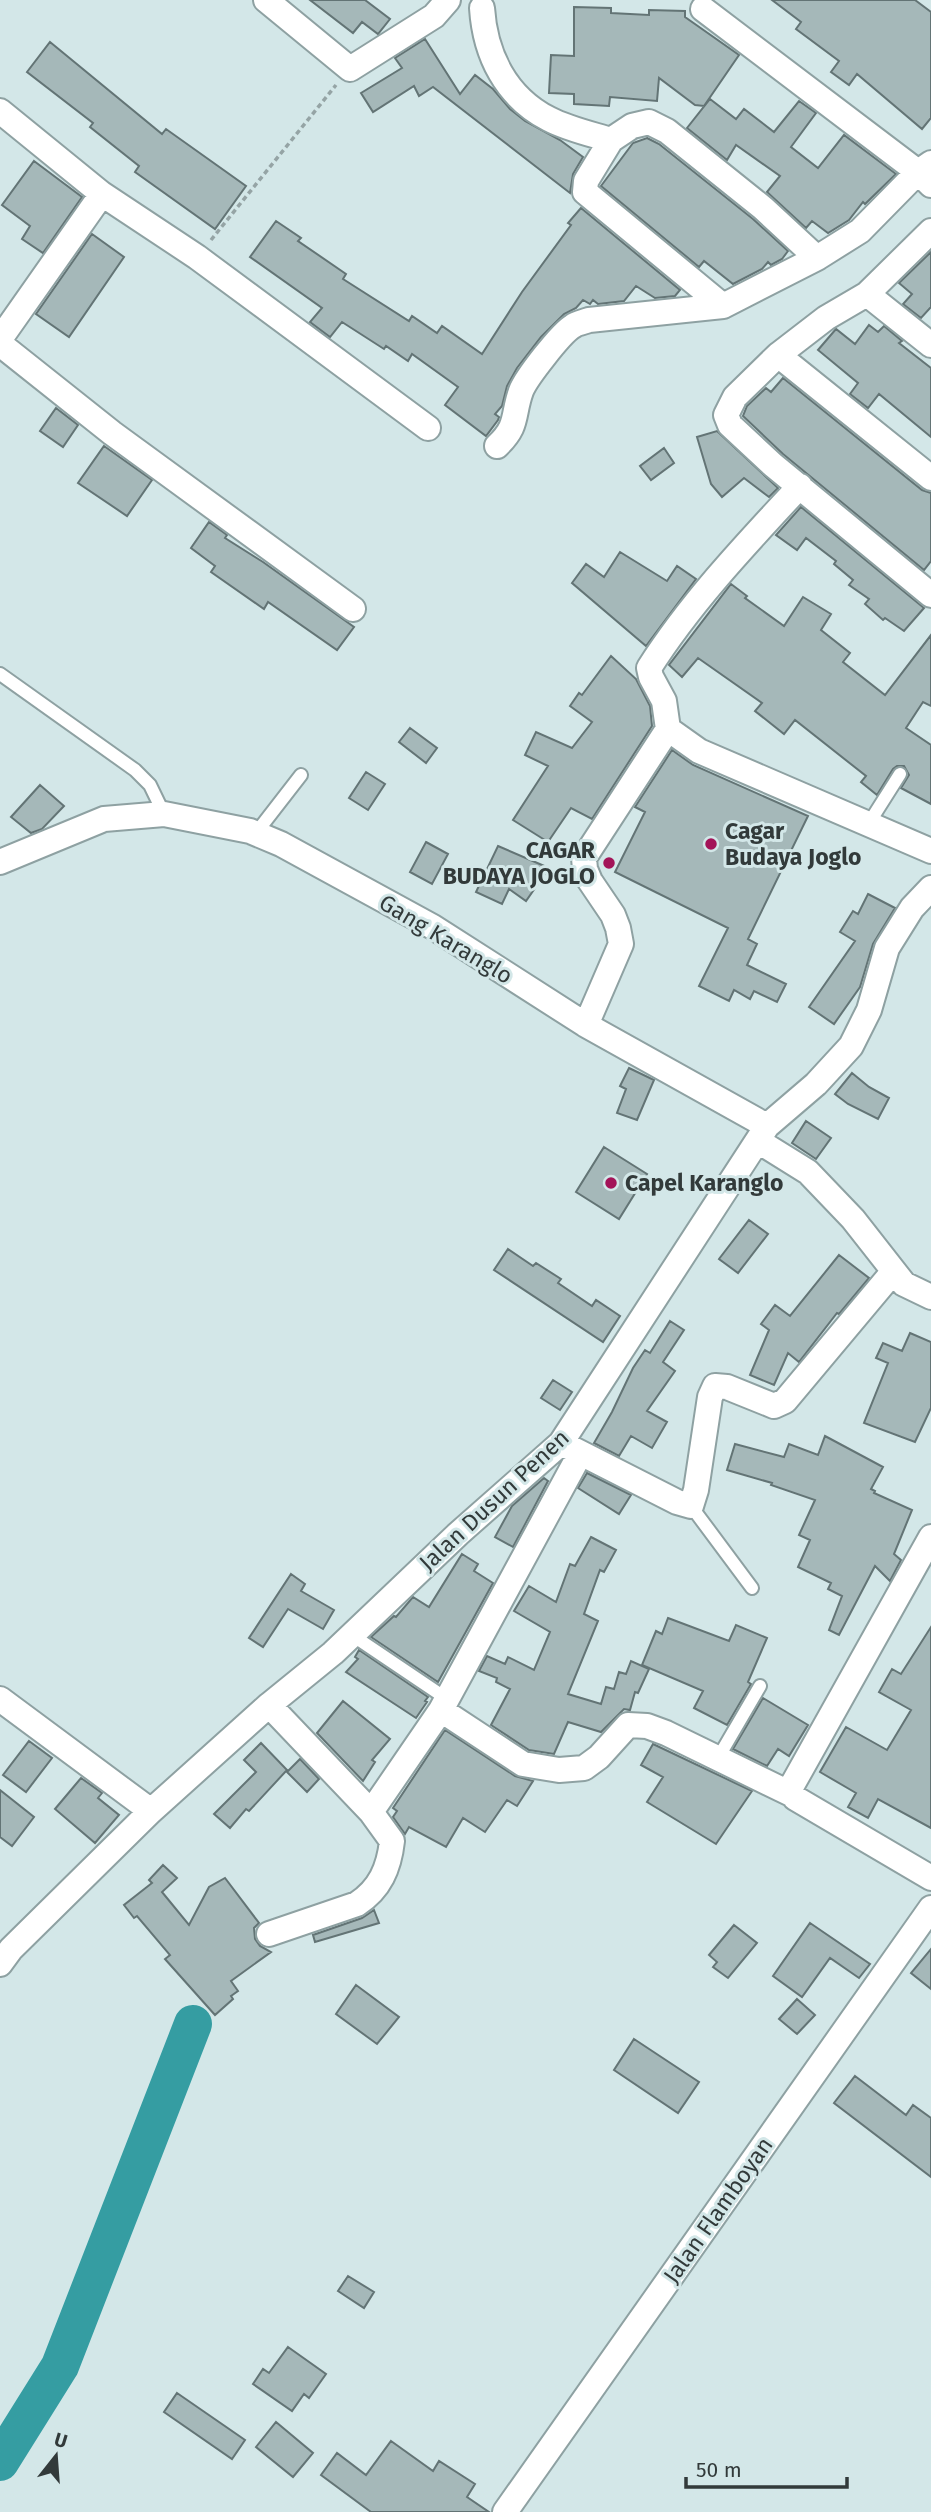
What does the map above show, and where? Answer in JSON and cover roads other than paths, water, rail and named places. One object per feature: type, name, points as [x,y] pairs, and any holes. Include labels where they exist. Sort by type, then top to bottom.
[{"type":"street","points":[[266,0],[350,69],[434,16],[451,0],[463,11],[470,13],[485,4]]},
{"type":"street","points":[[497,446],[509,435],[529,377],[559,337],[573,325],[589,320],[723,306],[817,258],[860,231],[926,175],[699,3]]},
{"type":"street","points":[[485,4],[483,30],[498,74],[530,108],[550,120],[611,140]]},
{"type":"street","points":[[0,111],[102,194],[197,257],[428,428]]},
{"type":"street","points":[[723,306],[584,192],[586,181],[611,140],[632,127],[649,122],[667,131],[762,208],[817,258]]},
{"type":"street","points":[[102,194],[0,342],[113,433],[353,609]]},
{"type":"street","points":[[930,593],[774,465],[730,425],[726,415],[735,397],[778,355],[825,318],[867,294],[931,231]]},
{"type":"street","points":[[867,294],[931,345]]},
{"type":"street","points":[[778,355],[931,478]]},
{"type":"street","points":[[586,1025],[621,944],[613,915],[590,881],[584,858],[668,729],[664,701],[649,668],[664,645],[739,552],[800,486]]},
{"type":"street","points":[[668,729],[699,751],[931,852]]},
{"type":"street","name":"Gang Karanglo","points":[[0,862],[104,819],[164,814],[256,833],[281,844],[433,927],[586,1025],[763,1133],[808,1172],[853,1219],[892,1272]]},
{"type":"street","name":"Jalan Dusun Penen","points":[[0,1964],[11,1949],[150,1811],[269,1705],[333,1653],[458,1534],[571,1448],[763,1133],[816,1084],[851,1046],[869,1010],[887,948],[912,908],[931,888]]},
{"type":"street","points":[[371,1812],[444,1705],[571,1448],[686,1505],[696,1490],[710,1397],[715,1386],[727,1387],[774,1406],[785,1401],[892,1272],[904,1284],[931,1297]]},
{"type":"street","points":[[791,1794],[791,1783],[931,1537]]},
{"type":"street","points":[[0,1699],[150,1811]]},
{"type":"street","points":[[269,1705],[371,1812],[392,1841],[385,1873],[369,1896],[357,1903],[269,1934]]},
{"type":"street","points":[[444,1705],[523,1764],[559,1770],[584,1768],[599,1757],[628,1725],[647,1726],[791,1794],[931,1878]]},
{"type":"street","name":"Jalan Flamboyan","points":[[505,2512],[931,1908]]},
{"type":"lane","points":[[0,674],[135,770],[149,785],[164,814]]},
{"type":"lane","points":[[869,823],[900,774]]},
{"type":"lane","points":[[256,833],[301,775]]},
{"type":"lane","points":[[686,1505],[752,1588]]},
{"type":"lane","points":[[352,1635],[444,1705]]},
{"type":"lane","points":[[718,1758],[760,1686]]},
{"type":"waterway","points":[[0,2462],[60,2366],[193,2024]]},
{"type":"place","name":"Cagar Budaya Joglo","points":[[711,844]]},
{"type":"place","name":"CAGAR BUDAYA JOGLO","points":[[609,863]]},
{"type":"place","name":"Capel Karanglo","points":[[611,1183]]}]
